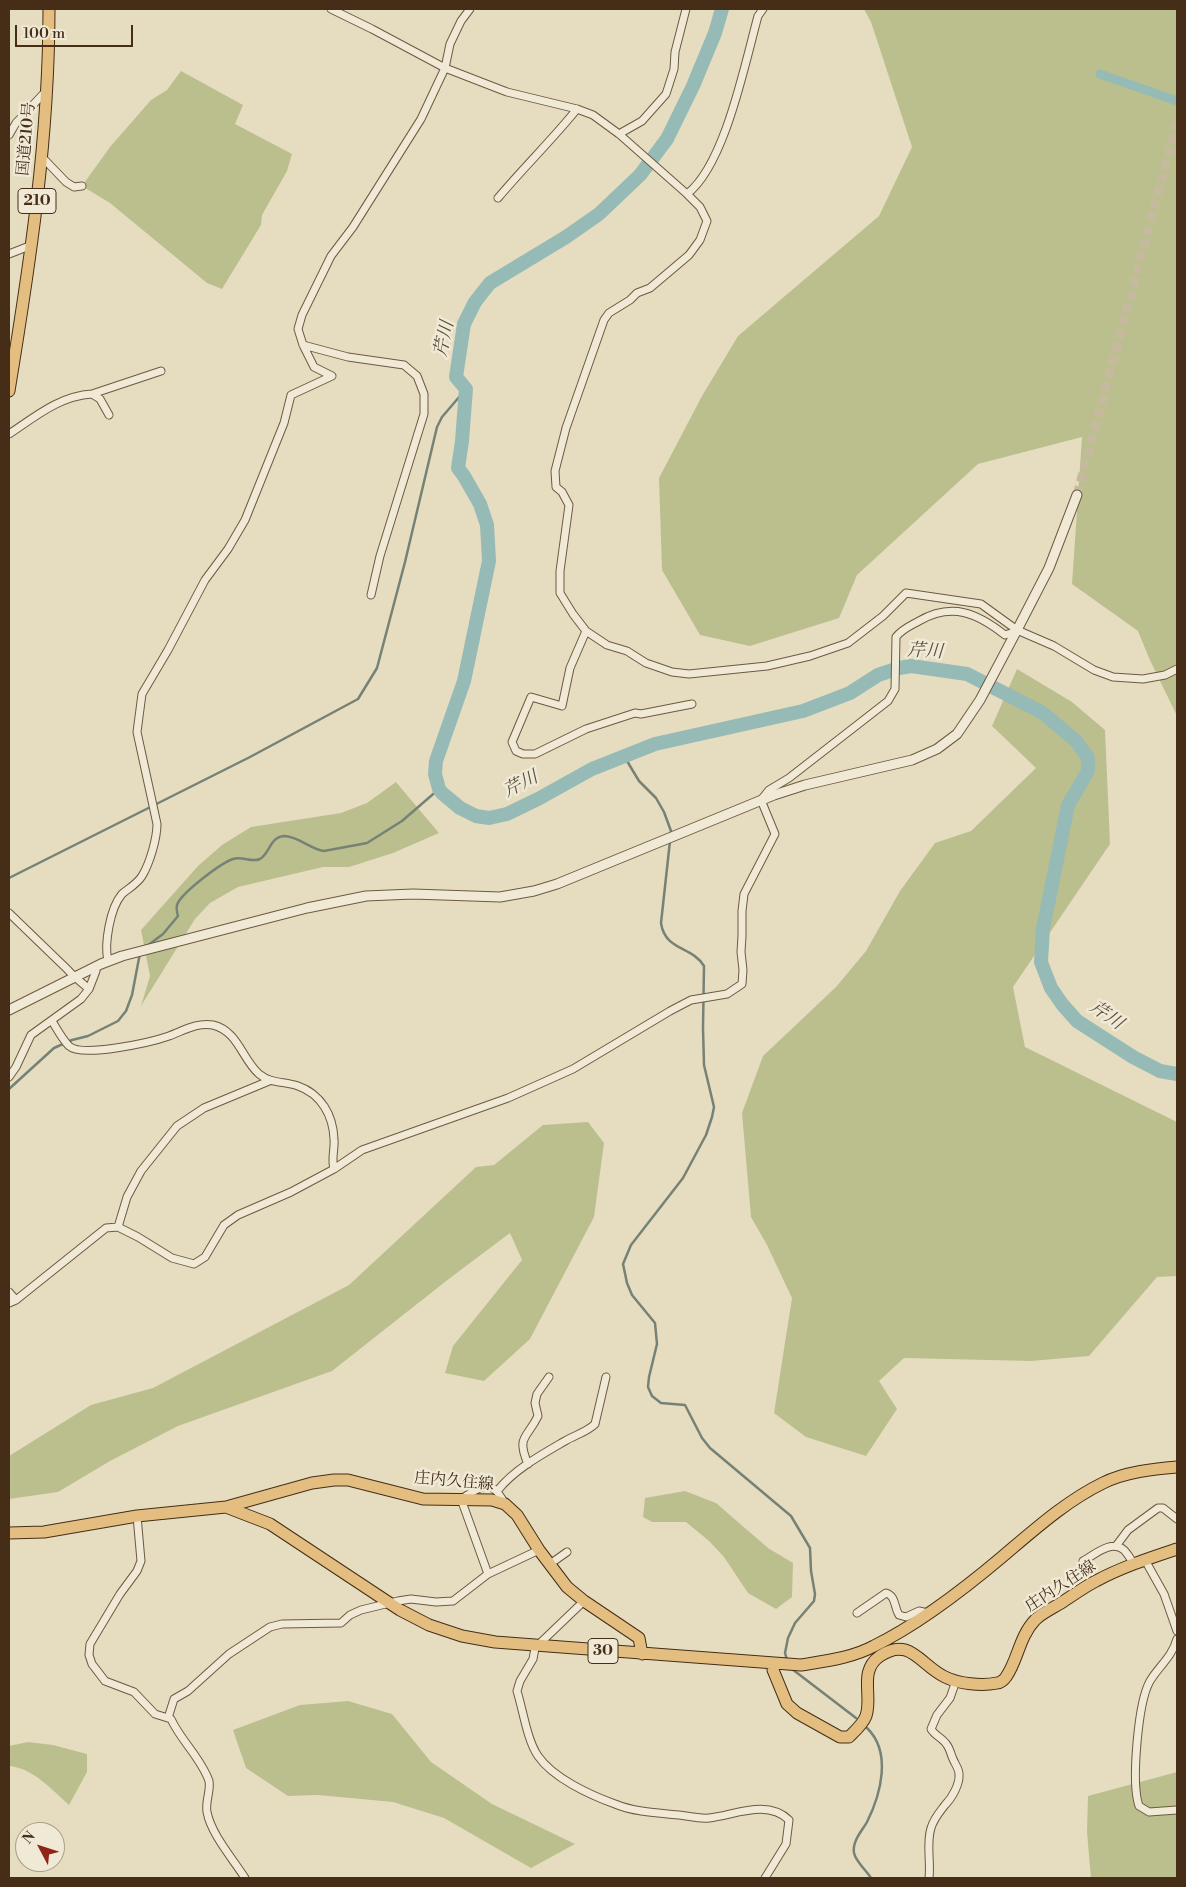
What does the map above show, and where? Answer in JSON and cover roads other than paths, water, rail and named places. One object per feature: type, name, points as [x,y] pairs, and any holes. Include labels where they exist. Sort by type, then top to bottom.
[{"type":"main road","name":"国道210号","points":[[9,391],[32,245],[42,157],[50,9]]},
{"type":"main road","name":"庄内久住線","points":[[226,1507],[270,1524],[388,1604],[430,1625],[462,1636],[495,1642],[538,1646],[801,1665],[834,1660],[873,1647],[895,1634],[928,1613],[1076,1498],[1104,1482],[1131,1474],[1177,1467]]},
{"type":"main road","name":"庄内久住線","points":[[9,1533],[44,1532],[137,1516],[226,1507],[312,1483],[334,1480],[348,1480],[422,1499],[492,1500],[505,1504],[518,1515],[539,1550],[567,1587],[584,1601],[639,1638],[642,1654]]},
{"type":"main road","name":"庄内久住線","points":[[899,1648],[911,1652],[944,1676],[956,1681],[976,1684],[999,1683],[1006,1678],[1025,1634],[1036,1619],[1096,1581],[1139,1562],[1177,1549]]},
{"type":"main road","points":[[774,1664],[773,1670],[787,1704],[797,1713],[840,1737],[849,1737],[863,1721],[866,1714],[867,1677],[870,1666],[891,1649],[899,1648]]},
{"type":"street","points":[[331,9],[445,68],[507,92],[577,109],[593,115],[620,134],[687,194],[700,207],[707,221],[700,240],[689,254],[650,288],[637,293],[609,313],[604,320],[566,428],[555,471],[556,487],[562,492],[569,505],[560,571],[560,593],[586,631],[607,645],[627,650],[646,663],[672,672],[689,674],[767,666],[810,656],[848,643],[883,616],[906,593],[981,604],[1018,630],[1054,646],[1094,670],[1113,677],[1143,679],[1165,676],[1177,668]]},
{"type":"street","points":[[108,961],[106,948],[108,931],[116,902],[144,874],[157,835],[157,824],[137,732],[142,694],[205,580],[245,520],[284,423],[291,395],[332,376],[314,367],[303,345],[298,328],[313,291],[331,256],[353,227],[421,119],[445,68],[450,44],[461,21],[470,9]]},
{"type":"street","points":[[620,134],[642,121],[666,94],[674,69],[675,52],[686,9]]},
{"type":"street","points":[[687,194],[697,186],[705,174],[728,126],[758,16],[763,9]]},
{"type":"street","points":[[9,135],[16,123],[47,90]]},
{"type":"street","points":[[498,198],[552,140],[577,109]]},
{"type":"street","points":[[42,157],[66,182],[74,187],[82,186]]},
{"type":"street","points":[[9,254],[32,245]]},
{"type":"street","points":[[303,345],[348,357],[404,365],[417,376],[424,394],[424,414],[380,556],[371,595]]},
{"type":"street","points":[[9,434],[58,402],[70,397],[92,394],[161,371]]},
{"type":"street","points":[[92,394],[100,399],[109,415]]},
{"type":"street","points":[[9,1010],[108,961],[307,908],[366,896],[413,894],[477,897],[513,896],[543,889],[761,800],[805,785],[912,760],[931,753],[944,745],[964,726],[980,700],[1049,568],[1077,495]]},
{"type":"street","points":[[761,800],[769,790],[790,778],[888,701],[895,689],[896,636],[901,630],[930,615],[947,610],[959,611],[989,623],[1005,635],[1018,630]]},
{"type":"street","points":[[586,631],[570,668],[562,706],[531,697],[512,742],[516,751],[523,754],[535,754],[586,729],[635,713],[640,714],[692,704]]},
{"type":"street","points":[[9,1303],[16,1300],[106,1228],[118,1227],[172,1258],[194,1264],[205,1257],[224,1225],[238,1215],[291,1192],[334,1169],[362,1150],[508,1098],[573,1069],[670,1010],[691,1000],[727,994],[742,984],[741,952],[744,894],[775,834],[761,800]]},
{"type":"street","points":[[9,913],[88,989]]},
{"type":"street","points":[[9,1078],[31,1035],[81,998],[88,989],[96,971],[95,967]]},
{"type":"street","points":[[52,1021],[70,1047],[83,1051],[127,1046],[171,1036],[194,1026],[212,1025],[227,1032],[258,1073],[269,1081],[297,1086],[317,1096],[331,1117],[335,1139],[332,1163],[334,1169]]},
{"type":"street","points":[[118,1227],[127,1197],[141,1171],[177,1126],[204,1108],[269,1081]]},
{"type":"street","points":[[9,1292],[16,1300]]},
{"type":"street","points":[[528,1464],[522,1450],[522,1444],[538,1416],[537,1394],[549,1377]]},
{"type":"street","points":[[498,1490],[507,1479],[528,1464],[566,1440],[590,1429],[595,1424],[606,1377]]},
{"type":"street","points":[[488,1574],[461,1499],[482,1486],[491,1486],[498,1490],[505,1504]]},
{"type":"street","points":[[1116,1546],[1128,1530],[1158,1508],[1163,1508],[1177,1519]]},
{"type":"street","points":[[137,1516],[141,1562],[90,1644],[89,1656],[92,1664],[105,1681],[134,1692],[155,1714],[171,1719],[210,1783],[207,1812],[213,1829],[245,1878]]},
{"type":"street","points":[[1084,1561],[1109,1546],[1116,1546],[1124,1550],[1139,1562],[1164,1594],[1177,1631]]},
{"type":"street","points":[[168,1718],[174,1699],[188,1691],[229,1654],[270,1627],[282,1624],[342,1623],[350,1615],[361,1610],[410,1599],[436,1602],[453,1601],[488,1574],[539,1550]]},
{"type":"street","points":[[550,1564],[566,1552]]},
{"type":"street","points":[[857,1613],[886,1593],[890,1594],[894,1600],[895,1608],[899,1615],[906,1617],[920,1611],[928,1613]]},
{"type":"street","points":[[584,1601],[538,1646],[527,1671],[520,1681],[517,1691],[537,1754],[546,1766],[563,1780],[615,1805],[708,1819],[753,1809],[765,1810],[785,1816],[789,1820],[786,1844],[765,1878]]},
{"type":"street","points":[[895,1634],[899,1648]]},
{"type":"street","points":[[1177,1639],[1169,1659],[1150,1681],[1146,1691],[1137,1742],[1135,1773],[1135,1797],[1138,1806],[1149,1812],[1161,1813],[1177,1810]]},
{"type":"street","points":[[929,1878],[931,1857],[928,1843],[930,1830],[935,1816],[947,1804],[954,1793],[959,1779],[959,1772],[948,1746],[931,1729],[937,1715],[950,1698],[956,1681]]},
{"type":"waterway","name":"芹川","points":[[722,9],[715,33],[693,86],[667,139],[640,175],[599,214],[566,237],[490,283],[475,302],[464,324],[456,377],[466,389],[458,468],[480,504],[487,525],[489,561],[464,681],[436,761],[435,774],[439,789],[460,808],[476,816],[489,818],[507,814],[592,769],[655,744],[803,711],[850,693],[878,675],[899,668],[911,666],[967,674],[1043,713],[1076,741],[1088,758],[1088,771],[1068,805],[1043,929],[1041,962],[1051,988],[1077,1021],[1133,1057],[1160,1071],[1177,1074]]},
{"type":"waterway","points":[[1100,74],[1177,101]]},
{"type":"waterway","points":[[9,878],[250,757],[358,699],[377,668],[405,562],[437,427],[442,417],[466,389]]},
{"type":"waterway","points":[[624,756],[639,781],[656,798],[664,812],[671,831],[670,835]]},
{"type":"waterway","points":[[147,946],[163,934],[178,916],[177,905],[186,893],[202,879],[227,862],[237,858],[260,859],[276,839],[284,836],[294,838],[324,851],[367,843],[402,821],[439,789]]},
{"type":"waterway","points":[[670,841],[661,923],[668,939],[673,944],[693,955],[704,966],[704,1065],[714,1107],[706,1135],[683,1178],[631,1245],[623,1264],[632,1295],[655,1323],[657,1344],[648,1387],[652,1396],[661,1403],[685,1405],[702,1438],[710,1448],[791,1516],[810,1548],[815,1594],[814,1601],[795,1623],[788,1638],[785,1653],[787,1660]]},
{"type":"waterway","points":[[9,1089],[54,1048],[72,1040],[88,1036],[118,1021],[126,1011],[132,995],[140,953]]},
{"type":"waterway","points":[[792,1669],[856,1718]]},
{"type":"waterway","points":[[867,1728],[875,1738],[880,1749],[882,1774],[872,1811],[856,1840],[854,1853],[871,1878]]},
{"type":"tunnel","points":[[1077,495],[1177,123]]}]
